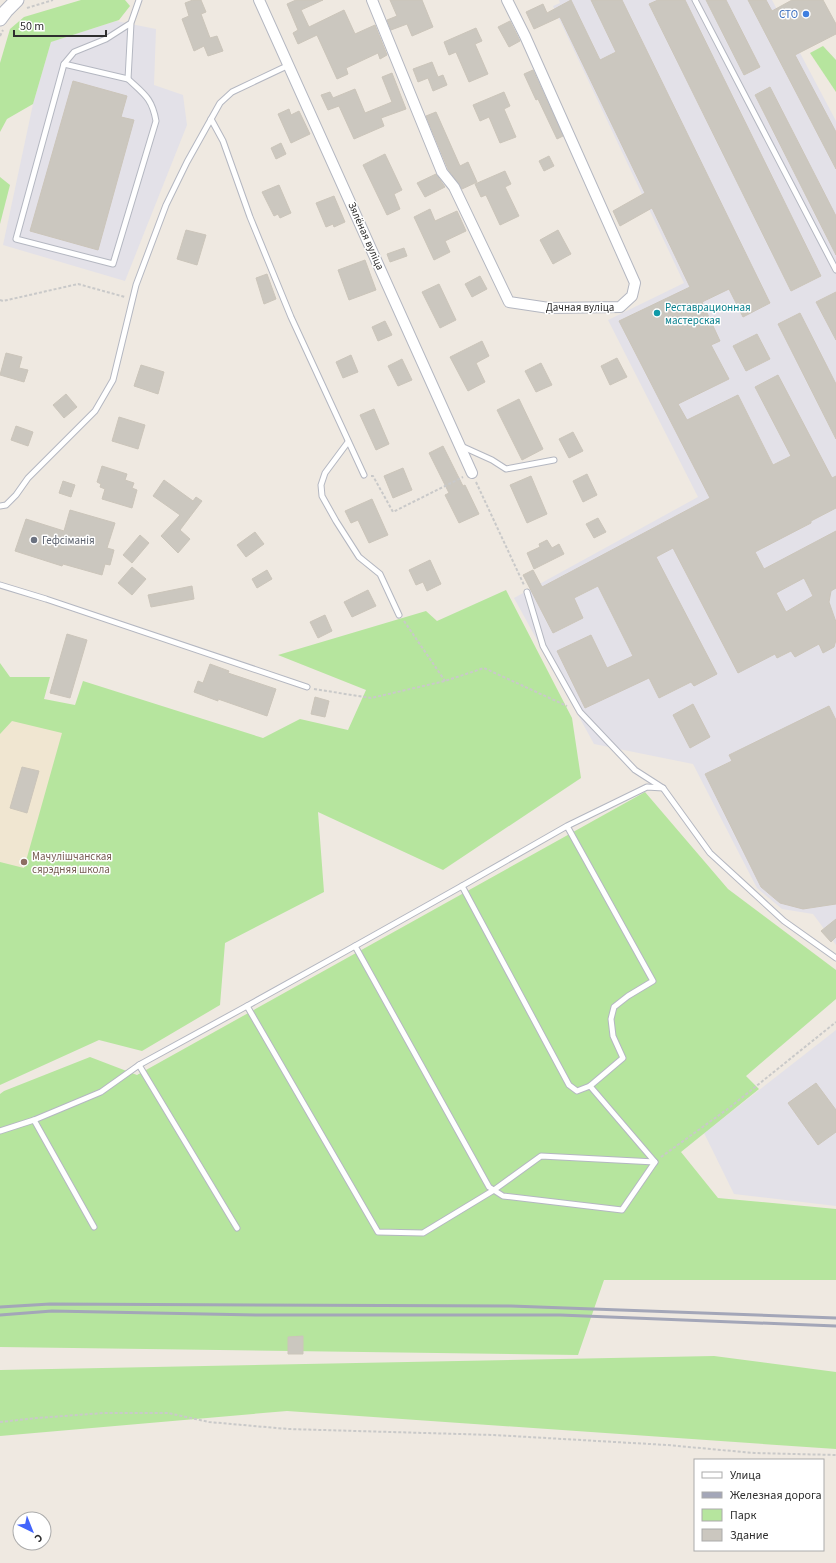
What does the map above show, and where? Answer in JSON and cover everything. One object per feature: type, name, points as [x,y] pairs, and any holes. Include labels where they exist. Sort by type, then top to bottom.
[{"type":"street","points":[[0,19],[17,0]]},
{"type":"street","name":"Зялёная вуліца","points":[[259,0],[472,473]]},
{"type":"street","name":"Дачная вуліца","points":[[372,0],[442,172],[454,187],[509,302],[549,308],[620,307],[632,296],[635,282],[525,36],[507,0]]},
{"type":"lane","points":[[128,79],[131,23],[139,0]]},
{"type":"lane","points":[[695,0],[740,89],[836,270]]},
{"type":"lane","points":[[64,64],[128,79],[146,95],[154,106],[156,121],[113,264],[16,239],[64,64],[74,52],[106,40],[131,23]]},
{"type":"lane","points":[[0,506],[6,505],[16,495],[28,478],[95,411],[113,380],[136,285],[166,205],[187,162],[220,103],[232,92],[289,65]]},
{"type":"lane","points":[[211,119],[223,140],[250,217],[291,317],[364,475]]},
{"type":"lane","points":[[348,442],[324,473],[321,484],[322,496],[359,557],[380,574],[399,615]]},
{"type":"lane","points":[[460,446],[492,460],[506,469],[554,460]]},
{"type":"lane","points":[[0,585],[46,599],[307,687]]},
{"type":"lane","points":[[527,592],[543,646],[580,712],[635,770],[663,788],[710,853],[784,921],[836,958]]},
{"type":"lane","points":[[0,1131],[34,1120],[101,1092],[139,1065],[567,826],[647,787],[663,788]]},
{"type":"lane","points":[[462,886],[569,1084],[576,1091],[590,1086],[623,1058],[613,1036],[611,1019],[614,1007],[628,996],[653,981],[567,826]]},
{"type":"lane","points":[[354,946],[489,1187],[503,1196],[622,1210],[655,1162]]},
{"type":"lane","points":[[247,1006],[378,1232],[423,1233],[494,1190],[541,1156],[655,1162]]},
{"type":"lane","points":[[139,1065],[237,1228]]},
{"type":"lane","points":[[590,1086],[655,1162]]},
{"type":"lane","points":[[34,1120],[94,1227]]},
{"type":"path","points":[[0,300],[3,301],[78,284],[132,299]]},
{"type":"path","points":[[364,475],[373,476],[393,512],[472,473],[527,592]]},
{"type":"path","points":[[399,615],[445,681]]},
{"type":"path","points":[[307,687],[371,698],[445,681],[484,668],[580,712]]},
{"type":"path","points":[[655,1162],[728,1108],[836,1022]]},
{"type":"path","points":[[0,1422],[104,1413],[168,1413],[209,1422],[288,1429],[494,1436],[667,1445],[754,1453],[836,1455]]},
{"type":"shaded area","points":[[559,0],[772,0],[836,121],[836,945],[813,914],[782,909],[757,888],[693,764],[594,744],[514,598],[698,497],[608,320],[684,283],[553,6],[560,3]]},
{"type":"shaded area","points":[[116,21],[156,29],[154,85],[183,95],[187,125],[125,281],[3,245],[33,104],[51,42]]},
{"type":"shaded area","name":"Мачулішчанская сярэдняя школа","points":[[0,707],[87,732],[0,992]]},
{"type":"shaded area","points":[[836,1030],[836,1206],[734,1194],[704,1133]]},
{"type":"green space","points":[[81,0],[125,0],[130,6],[119,20],[51,42],[33,104],[7,119],[0,132],[0,63],[10,29],[24,17]]},
{"type":"green space","points":[[823,46],[836,60],[836,92],[810,53]]},
{"type":"green space","points":[[0,177],[10,185],[0,224]]},
{"type":"green space","points":[[506,590],[572,718],[581,778],[443,870],[318,812],[324,892],[225,943],[220,1005],[142,1051],[99,1040],[0,1085],[0,862],[24,868],[62,733],[12,721],[0,734],[0,663],[10,677],[50,677],[44,699],[75,705],[83,681],[263,738],[300,719],[348,730],[366,690],[278,655],[426,611],[437,621]]},
{"type":"green space","points":[[645,792],[728,889],[836,970],[836,999],[746,1076],[759,1089],[681,1152],[718,1198],[836,1209],[836,1280],[604,1280],[578,1355],[0,1347],[0,1094],[4,1091],[90,1057],[137,1075]]},
{"type":"green space","points":[[714,1356],[836,1372],[836,1449],[287,1411],[0,1436],[0,1370]]},
{"type":"building","points":[[193,0],[201,0],[206,12],[201,14],[210,38],[217,36],[223,51],[208,56],[204,46],[194,51],[182,19],[189,16],[185,3]]},
{"type":"building","points":[[296,0],[323,0],[301,10],[309,27],[344,10],[355,34],[375,25],[387,55],[380,59],[378,53],[346,68],[348,74],[337,79],[317,35],[298,44],[293,33],[298,30],[287,4]]},
{"type":"building","points":[[390,0],[422,0],[433,27],[412,36],[407,24],[391,30],[387,20],[397,16]]},
{"type":"building","points":[[571,0],[600,60],[616,52],[591,0],[622,0],[770,303],[743,317],[729,289],[702,302],[720,341],[711,345],[729,379],[678,404],[687,420],[738,395],[773,465],[791,456],[755,387],[778,375],[832,478],[836,476],[836,508],[811,521],[811,523],[755,552],[764,569],[836,531],[836,588],[831,591],[829,602],[836,622],[836,640],[834,647],[823,653],[819,644],[795,657],[791,651],[777,658],[775,654],[738,673],[673,548],[656,557],[717,674],[694,686],[691,682],[659,698],[649,678],[585,708],[557,651],[591,635],[607,668],[633,656],[598,586],[574,598],[583,618],[553,633],[523,575],[533,570],[542,587],[710,498],[619,321],[690,287],[652,208],[620,226],[613,211],[645,193],[560,17],[534,29],[526,12],[543,4],[547,13]],"holes":[[[804,578],[813,596],[786,612],[776,593]]]},
{"type":"building","points":[[658,0],[685,0],[821,276],[791,291],[649,4]]},
{"type":"building","points":[[706,0],[726,0],[760,67],[744,75]]},
{"type":"building","points":[[748,0],[766,0],[772,11],[792,0],[823,0],[836,24],[836,34],[795,55],[836,132],[836,169]]},
{"type":"building","points":[[510,21],[520,41],[509,47],[498,27]]},
{"type":"building","points":[[476,28],[482,41],[475,44],[488,74],[469,82],[456,52],[449,55],[444,42]]},
{"type":"building","points":[[432,62],[438,77],[443,75],[447,85],[433,91],[428,78],[418,82],[413,69]]},
{"type":"building","points":[[533,70],[563,136],[557,139],[524,74]]},
{"type":"building","points":[[392,73],[406,109],[381,118],[384,126],[354,139],[339,106],[328,110],[321,95],[330,92],[333,98],[355,89],[365,113],[392,102],[382,77]]},
{"type":"building","points":[[73,81],[127,96],[121,117],[134,120],[98,250],[30,231]]},
{"type":"building","points":[[770,87],[836,216],[836,255],[755,95]]},
{"type":"building","points":[[504,92],[510,106],[504,109],[516,137],[500,143],[489,117],[480,121],[473,105]]},
{"type":"building","points":[[289,109],[291,115],[299,111],[310,134],[291,143],[278,114]]},
{"type":"building","points":[[436,112],[460,166],[468,162],[477,182],[462,189],[448,169],[426,116]]},
{"type":"building","points":[[281,143],[286,154],[276,159],[271,148]]},
{"type":"building","points":[[385,154],[402,190],[394,194],[400,209],[387,215],[363,165]]},
{"type":"building","points":[[549,156],[554,166],[544,171],[539,161]]},
{"type":"building","points":[[505,171],[511,184],[505,187],[519,216],[500,225],[486,195],[481,197],[475,184]]},
{"type":"building","points":[[436,174],[445,187],[425,197],[417,183]]},
{"type":"building","points":[[279,185],[291,213],[280,218],[278,214],[274,216],[262,192]]},
{"type":"building","points":[[334,196],[345,222],[334,227],[333,224],[326,227],[316,203]]},
{"type":"building","points":[[430,209],[435,221],[457,211],[466,231],[445,241],[450,252],[434,260],[414,217]]},
{"type":"building","points":[[186,230],[206,235],[197,265],[177,259]]},
{"type":"building","points":[[558,230],[571,254],[553,264],[540,240]]},
{"type":"building","points":[[404,248],[407,256],[390,262],[387,254]]},
{"type":"building","points":[[365,260],[376,290],[349,300],[338,270]]},
{"type":"building","points":[[267,274],[276,299],[264,304],[256,278]]},
{"type":"building","points":[[480,276],[487,289],[472,297],[465,284]]},
{"type":"building","points":[[439,284],[456,320],[440,328],[422,292]]},
{"type":"building","points":[[836,292],[836,340],[816,302]]},
{"type":"building","points":[[800,313],[836,384],[836,439],[778,324]]},
{"type":"building","points":[[385,321],[392,335],[378,341],[372,327]]},
{"type":"building","points":[[757,334],[770,359],[746,371],[733,346]]},
{"type":"building","points":[[482,341],[489,356],[476,363],[485,382],[468,391],[450,357]]},
{"type":"building","points":[[6,353],[22,357],[19,368],[28,370],[24,382],[0,375]]},
{"type":"building","points":[[351,355],[358,372],[343,378],[336,362]]},
{"type":"building","points":[[617,358],[627,377],[610,385],[601,366]]},
{"type":"building","points":[[402,359],[412,380],[398,386],[388,366]]},
{"type":"building","points":[[541,363],[552,385],[536,392],[525,371]]},
{"type":"building","points":[[141,365],[164,372],[158,394],[134,386]]},
{"type":"building","points":[[66,394],[77,407],[64,418],[53,405]]},
{"type":"building","points":[[519,399],[543,449],[522,460],[497,410]]},
{"type":"building","points":[[374,409],[389,444],[376,450],[360,415]]},
{"type":"building","points":[[119,417],[145,425],[138,449],[112,441]]},
{"type":"building","points":[[16,426],[33,432],[28,446],[11,440]]},
{"type":"building","points":[[573,432],[583,451],[569,458],[559,439]]},
{"type":"building","points":[[443,446],[479,514],[459,523],[445,495],[449,493],[429,453]]},
{"type":"building","points":[[102,466],[127,474],[125,480],[134,483],[132,488],[137,490],[132,508],[102,499],[105,489],[100,487],[101,484],[97,482]]},
{"type":"building","points":[[403,468],[412,490],[393,498],[384,476]]},
{"type":"building","points":[[587,474],[597,495],[583,502],[573,481]]},
{"type":"building","points":[[531,476],[547,514],[527,523],[510,485]]},
{"type":"building","points":[[164,480],[193,501],[196,497],[202,501],[180,530],[190,539],[178,553],[161,536],[180,515],[153,496]]},
{"type":"building","points":[[63,481],[75,485],[71,497],[59,493]]},
{"type":"building","points":[[372,499],[388,535],[369,543],[358,520],[351,523],[345,511]]},
{"type":"building","points":[[70,510],[115,523],[107,548],[114,550],[110,565],[105,564],[102,575],[63,564],[62,566],[15,551],[26,519],[64,531]]},
{"type":"building","points":[[598,518],[606,532],[594,538],[586,524]]},
{"type":"building","points":[[255,532],[264,544],[246,557],[237,545]]},
{"type":"building","points":[[140,535],[149,543],[132,563],[123,555]]},
{"type":"building","points":[[547,540],[552,548],[559,544],[564,554],[534,569],[527,553],[540,547],[539,544]]},
{"type":"building","points":[[430,560],[441,584],[427,591],[423,582],[416,585],[409,570]]},
{"type":"building","points":[[132,567],[146,579],[132,595],[118,583]]},
{"type":"building","points":[[267,570],[272,579],[257,588],[252,579]]},
{"type":"building","points":[[192,586],[194,599],[151,607],[148,595]]},
{"type":"building","points":[[368,590],[376,606],[352,617],[344,602]]},
{"type":"building","points":[[325,615],[332,631],[318,638],[310,622]]},
{"type":"building","points":[[67,634],[87,640],[70,698],[50,693]]},
{"type":"building","points":[[210,664],[229,671],[228,673],[276,689],[267,716],[194,692],[198,681],[203,683]]},
{"type":"building","points":[[315,697],[329,701],[325,717],[311,714]]},
{"type":"building","points":[[693,704],[710,737],[690,748],[673,715]]},
{"type":"building","points":[[829,706],[836,720],[836,904],[803,909],[780,903],[761,887],[705,774],[732,761],[729,755]]},
{"type":"building","points":[[22,767],[39,771],[27,813],[10,808]]},
{"type":"building","points":[[836,919],[836,937],[831,942],[821,931]]},
{"type":"building","points":[[816,1083],[836,1110],[836,1132],[818,1145],[788,1103]]},
{"type":"building","points":[[303,1336],[303,1354],[288,1354],[288,1337]]},
{"type":"railway","points":[[0,1307],[50,1304],[511,1306],[836,1318]]},
{"type":"railway","points":[[0,1315],[52,1311],[257,1315],[560,1315],[836,1326]]},
{"type":"place","name":"СТО","points":[[806,14]]},
{"type":"place","name":"Реставрационная мастерская","points":[[657,313]]},
{"type":"place","name":"Гефсіманія","points":[[34,540]]},
{"type":"place","name":"Мачулішчанская сярэдняя школа","points":[[24,862]]}]
